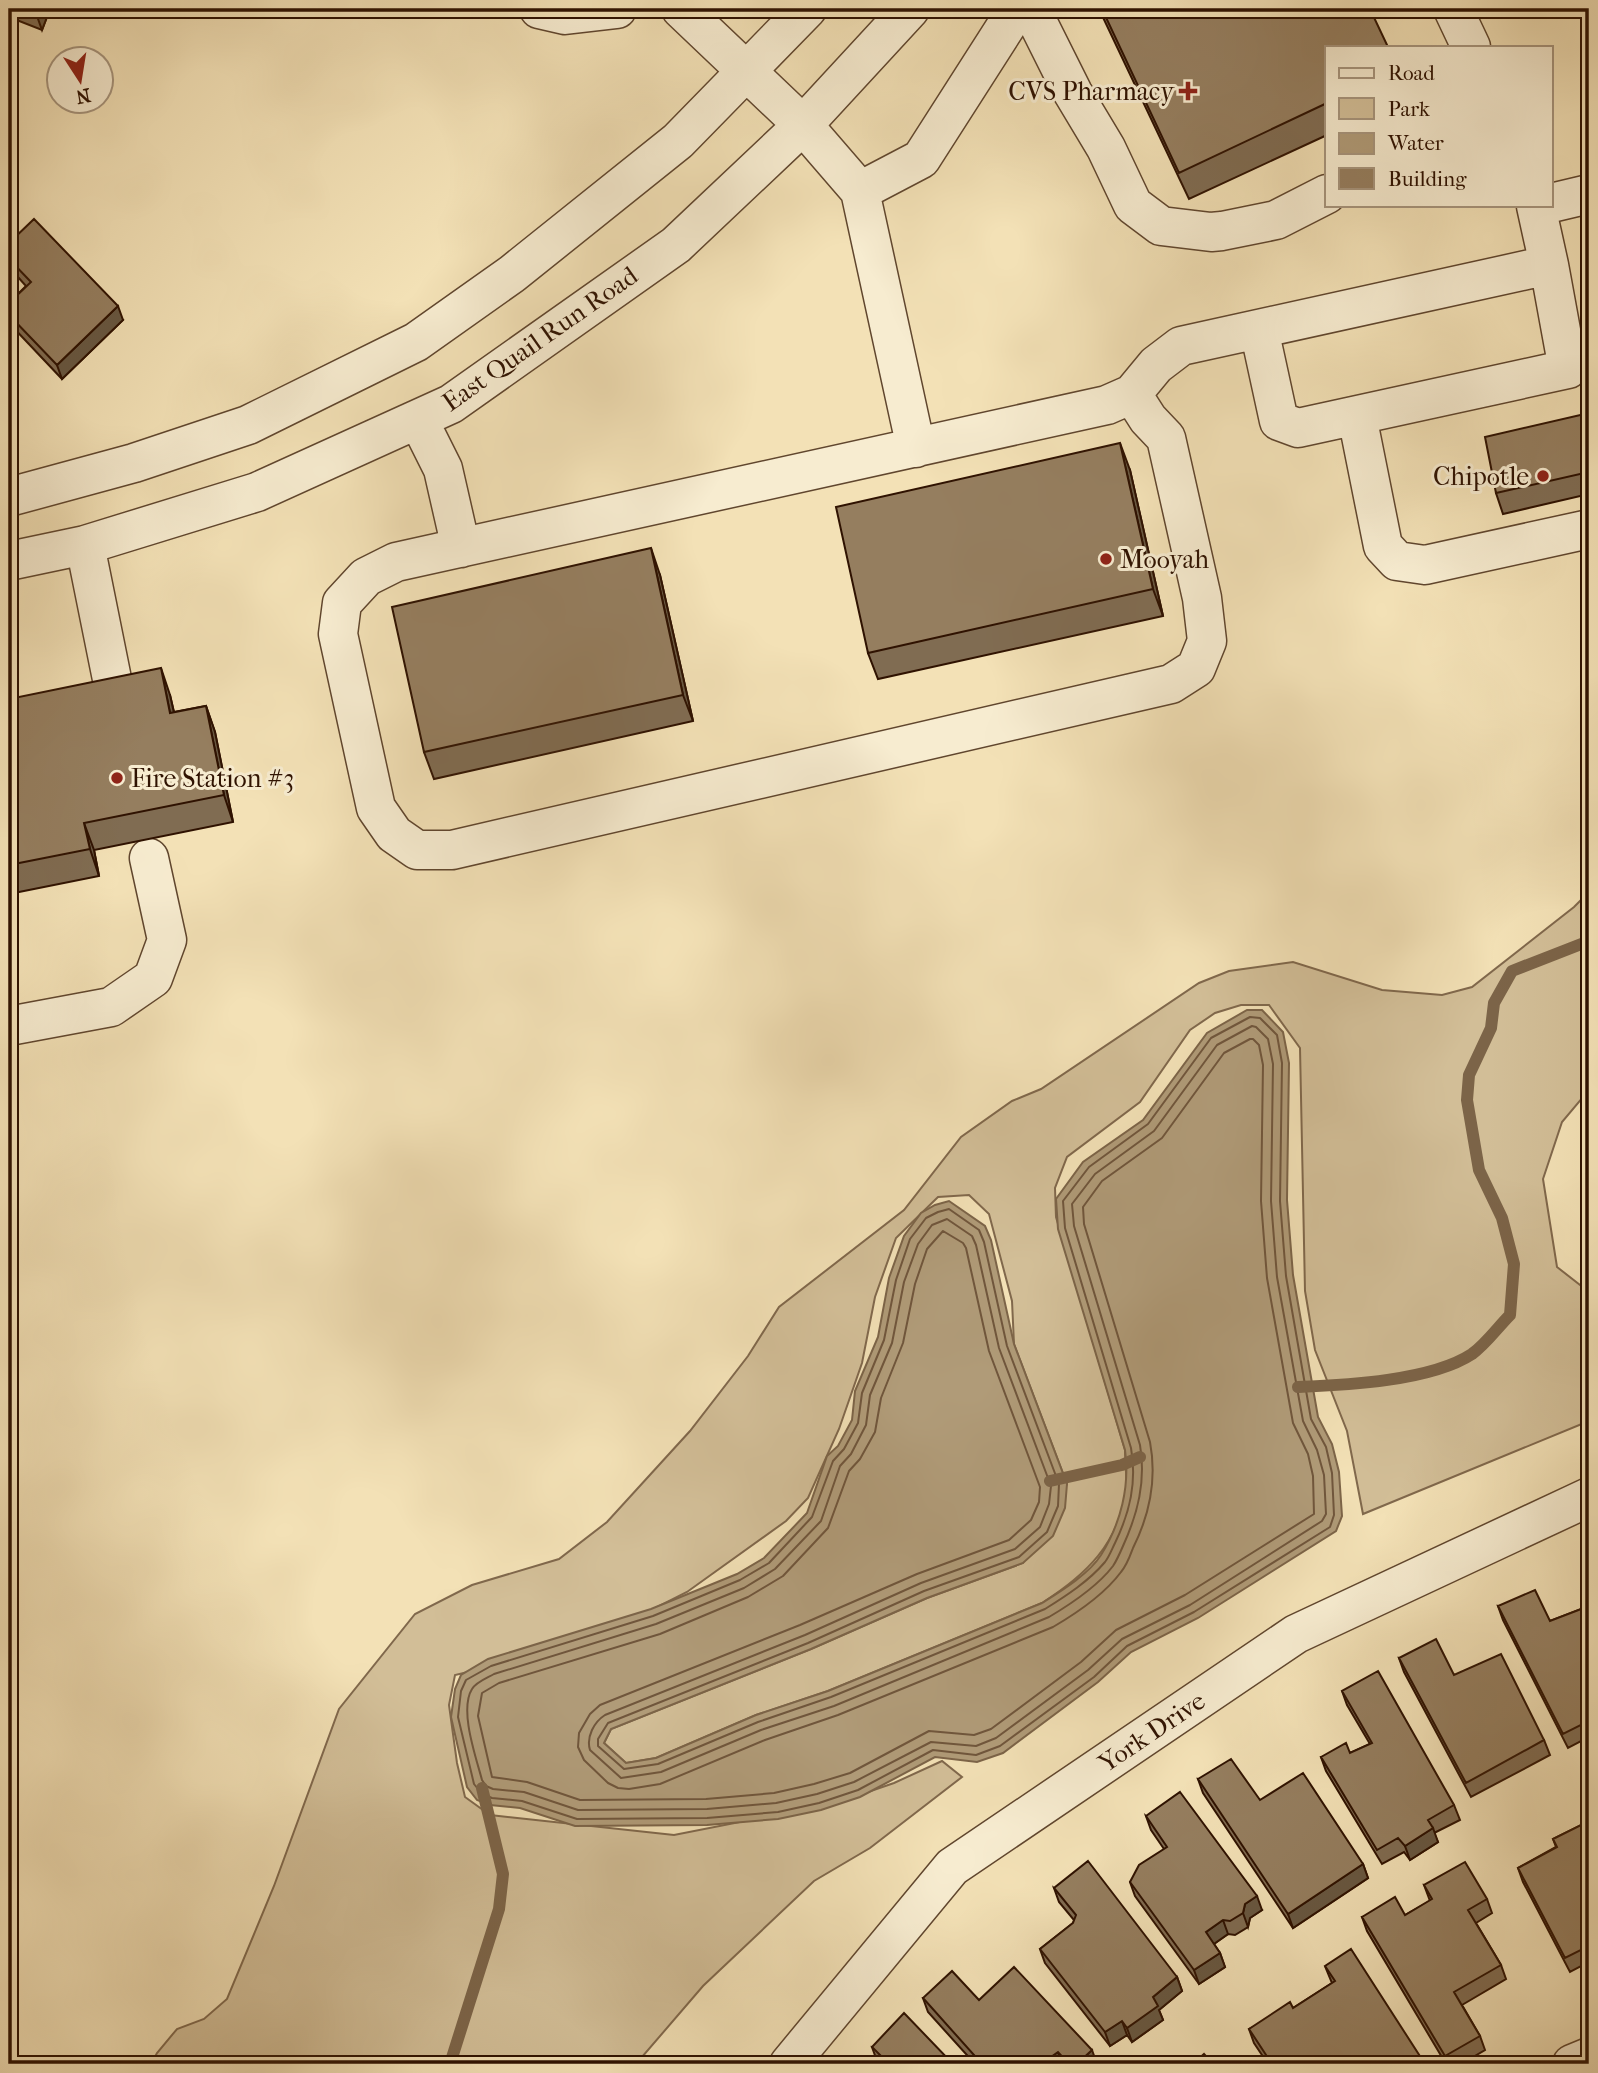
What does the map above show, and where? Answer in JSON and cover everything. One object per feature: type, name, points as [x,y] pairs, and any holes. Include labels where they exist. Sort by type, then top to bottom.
[{"type":"street","points":[[539,9],[565,15],[617,9]]},
{"type":"street","points":[[681,9],[803,125],[860,191],[916,448]]},
{"type":"street","points":[[9,497],[134,463],[248,425],[416,342],[512,274],[678,141],[807,9]]},
{"type":"street","name":"East Quail Run Road","points":[[9,561],[85,545],[257,492],[450,404],[676,245],[803,125],[910,9]]},
{"type":"street","points":[[860,191],[921,159],[1017,9]]},
{"type":"street","points":[[1031,9],[1073,93],[1106,148],[1133,205],[1161,226],[1222,231],[1276,220],[1325,195]]},
{"type":"street","points":[[1453,9],[1471,46]]},
{"type":"street","points":[[1552,202],[1589,194]]},
{"type":"street","points":[[1259,329],[1279,421],[1298,428],[1579,368],[1549,265],[1541,206]]},
{"type":"street","points":[[1132,394],[1148,419],[1166,438],[1202,598],[1207,641],[1196,668],[1171,684],[453,850],[417,850],[394,834],[376,808],[338,634],[342,603],[366,577],[396,562],[1107,405],[1132,394],[1156,365],[1181,346],[1549,265]]},
{"type":"street","points":[[1357,416],[1383,546],[1397,561],[1425,565],[1589,529]]},
{"type":"street","points":[[418,419],[443,469],[461,548]]},
{"type":"street","points":[[85,545],[116,699]]},
{"type":"street","points":[[9,1026],[111,1007],[153,978],[167,940],[149,858]]},
{"type":"street","name":"York Drive","points":[[789,2064],[951,1867],[1296,1634],[1589,1497]]},
{"type":"street","points":[[1572,2064],[1589,2057]]},
{"type":"green space","points":[[1589,892],[1589,1090],[1562,1122],[1543,1179],[1557,1267],[1589,1292],[1589,1421],[1363,1514],[1347,1431],[1315,1350],[1305,1291],[1300,1048],[1269,1005],[1241,1005],[1215,1013],[1190,1030],[1140,1102],[1067,1157],[1055,1188],[1056,1217],[1125,1450],[1126,1483],[1117,1525],[1098,1556],[1073,1581],[1042,1603],[828,1691],[756,1715],[656,1758],[626,1763],[604,1743],[611,1729],[811,1649],[927,1598],[1023,1563],[1067,1484],[1014,1344],[1012,1301],[989,1214],[969,1195],[938,1197],[896,1238],[875,1297],[862,1363],[839,1429],[808,1498],[786,1521],[687,1592],[594,1639],[455,1675],[449,1705],[465,1797],[490,1815],[674,1835],[836,1803],[894,1783],[942,1761],[962,1777],[870,1848],[814,1881],[703,1986],[636,2064],[151,2064],[177,2029],[204,2019],[227,1999],[274,1886],[339,1709],[415,1614],[472,1585],[559,1559],[607,1522],[690,1431],[748,1356],[779,1307],[904,1210],[961,1137],[1012,1101],[1041,1089],[1199,983],[1229,971],[1293,962],[1382,990],[1442,995],[1472,987],[1574,907]]},
{"type":"water","points":[[1247,1010],[1262,1010],[1283,1032],[1289,1063],[1287,1200],[1293,1275],[1318,1417],[1332,1444],[1339,1472],[1342,1516],[1336,1531],[1198,1618],[1131,1652],[1098,1682],[1003,1753],[977,1762],[935,1757],[860,1797],[821,1810],[778,1819],[707,1825],[575,1826],[520,1808],[490,1805],[477,1800],[467,1787],[451,1717],[455,1689],[461,1675],[488,1659],[651,1609],[737,1574],[764,1558],[807,1513],[827,1456],[838,1446],[852,1420],[855,1391],[878,1337],[889,1278],[904,1236],[921,1213],[935,1205],[949,1201],[985,1226],[991,1240],[1014,1344],[1067,1484],[1065,1508],[1053,1536],[1023,1563],[927,1598],[811,1649],[611,1729],[604,1743],[626,1763],[656,1758],[756,1715],[828,1691],[1042,1603],[1074,1582],[1096,1562],[1119,1517],[1125,1491],[1125,1450],[1058,1229],[1056,1199],[1083,1162],[1143,1120],[1207,1033]]},
{"type":"building","points":[[18,9],[39,9],[37,16]]},
{"type":"building","name":"CVS Pharmacy","points":[[1102,9],[1370,9],[1388,46],[1325,46],[1325,104],[1179,173]]},
{"type":"building","points":[[34,219],[118,306],[57,365],[9,315],[9,303],[31,282],[9,259],[9,243]]},
{"type":"building","points":[[1589,413],[1589,472],[1496,493],[1485,437]]},
{"type":"building","points":[[1120,443],[1153,589],[868,653],[836,507]]},
{"type":"building","points":[[651,548],[683,695],[424,752],[392,607]]},
{"type":"building","name":"Fire Station #3","points":[[161,668],[170,713],[206,706],[224,795],[84,823],[90,849],[9,865],[9,699]]},
{"type":"building","points":[[1535,1590],[1550,1621],[1589,1606],[1589,1721],[1563,1734],[1498,1606]]},
{"type":"building","points":[[1436,1639],[1454,1675],[1501,1654],[1544,1740],[1466,1783],[1399,1658]]},
{"type":"building","points":[[1378,1671],[1454,1805],[1428,1820],[1433,1828],[1405,1846],[1398,1838],[1377,1850],[1321,1757],[1346,1743],[1350,1753],[1372,1743],[1342,1691]]},
{"type":"building","points":[[1231,1759],[1260,1800],[1303,1773],[1363,1864],[1288,1914],[1198,1779]]},
{"type":"building","points":[[1180,1792],[1257,1896],[1245,1904],[1243,1913],[1230,1921],[1223,1920],[1206,1932],[1220,1953],[1194,1970],[1130,1882],[1139,1865],[1167,1847],[1146,1816]]},
{"type":"building","points":[[1589,1821],[1589,1946],[1565,1958],[1518,1868],[1557,1847],[1553,1839]]},
{"type":"building","points":[[1088,1861],[1177,1977],[1153,1997],[1158,2006],[1127,2028],[1122,2021],[1105,2032],[1040,1949],[1073,1923],[1076,1915],[1054,1888]]},
{"type":"building","points":[[1465,1862],[1487,1899],[1468,1910],[1501,1965],[1454,1992],[1480,2036],[1445,2056],[1362,1917],[1395,1897],[1405,1915],[1432,1899],[1424,1885]]},
{"type":"building","points":[[1351,1949],[1425,2064],[1272,2064],[1249,2029],[1290,2002],[1293,2008],[1335,1981],[1325,1966]]},
{"type":"building","points":[[1014,1967],[1092,2050],[1077,2064],[1069,2064],[1058,2052],[1041,2064],[982,2064],[923,1998],[952,1971],[979,2000]]},
{"type":"building","points":[[904,2013],[953,2064],[889,2064],[872,2047]]},
{"type":"building","points":[[1204,2054],[1213,2064],[1193,2064]]},
{"type":"waterway","points":[[1298,1387],[1388,1380],[1455,1363],[1472,1354],[1510,1315],[1514,1264],[1502,1218],[1479,1170],[1467,1100],[1469,1075],[1491,1028],[1494,1003],[1512,971],[1589,941]]},
{"type":"waterway","points":[[1050,1481],[1122,1465],[1140,1457]]},
{"type":"waterway","points":[[450,2064],[499,1909],[503,1874],[482,1788]]},
{"type":"place","name":"CVS Pharmacy","points":[[1188,91]]},
{"type":"place","name":"Chipotle","points":[[1543,476]]},
{"type":"place","name":"Mooyah","points":[[1106,559]]},
{"type":"place","name":"Fire Station #3","points":[[117,778]]}]
